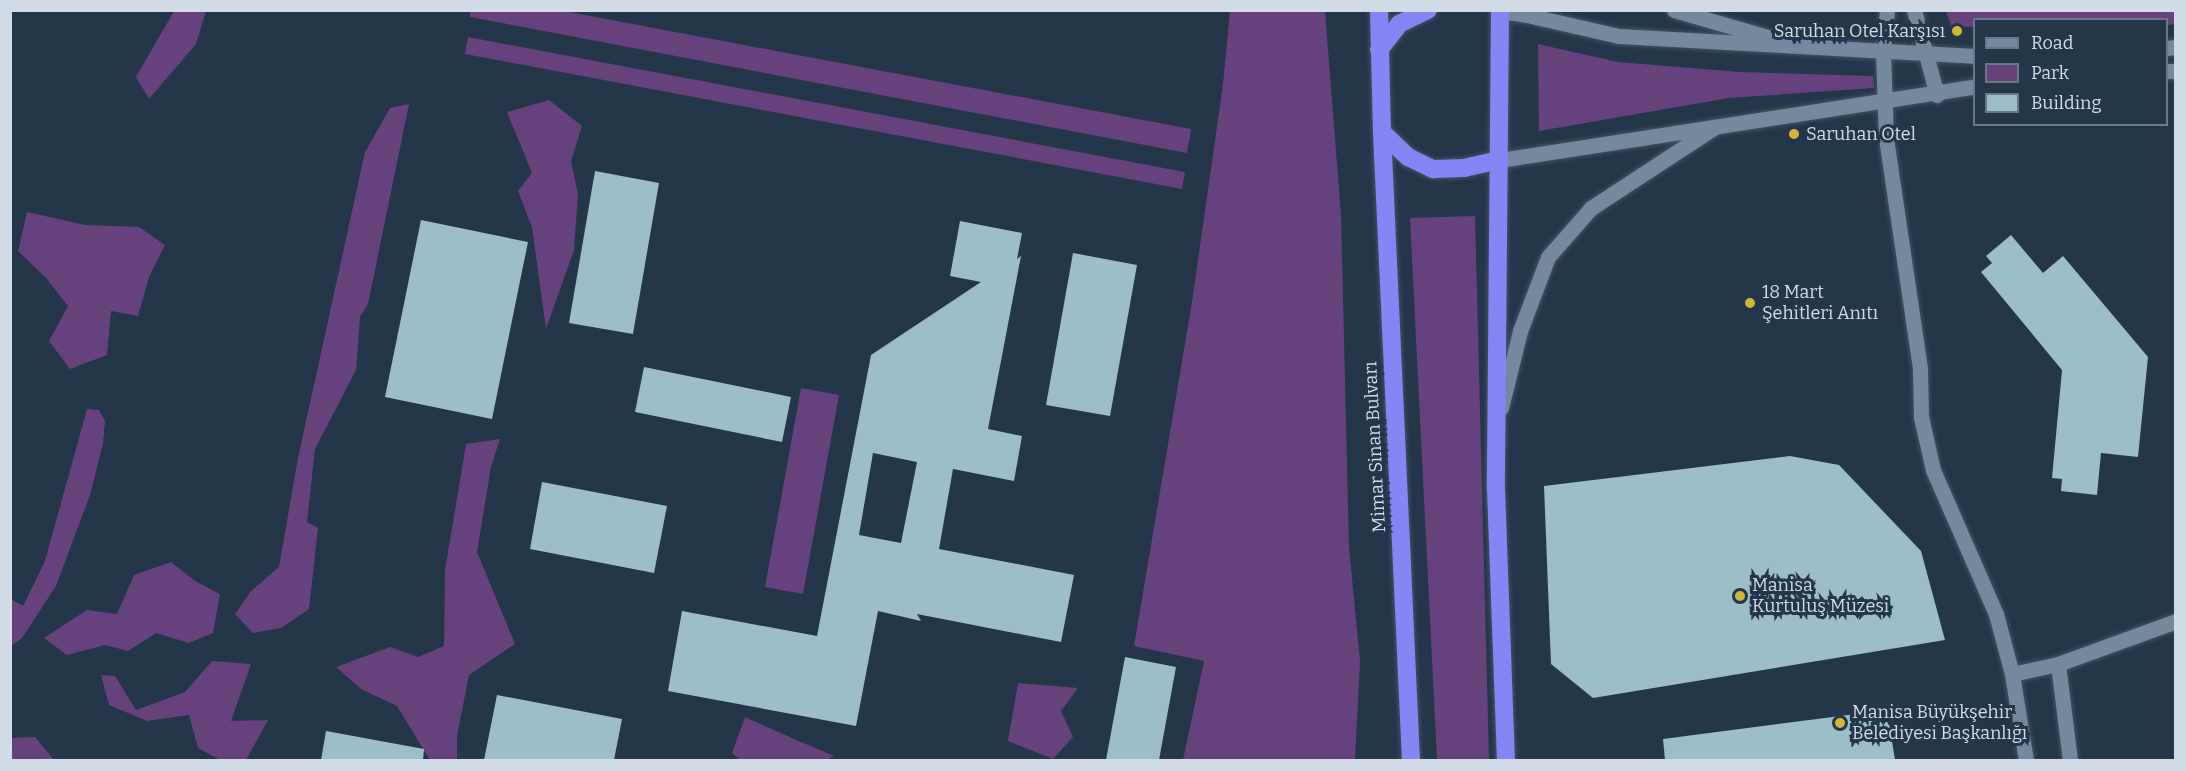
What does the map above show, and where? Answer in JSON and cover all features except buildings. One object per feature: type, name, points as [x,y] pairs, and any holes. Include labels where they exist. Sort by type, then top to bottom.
[{"type":"highway","points":[[1379,10],[1379,50]]},
{"type":"highway","points":[[1379,50],[1399,24],[1428,10]]},
{"type":"highway","points":[[1499,11],[1500,160],[1496,428],[1506,760]]},
{"type":"highway","name":"Mimar Sinan Bulvarı","points":[[1379,50],[1411,760]]},
{"type":"highway","points":[[1382,132],[1408,157],[1432,168],[1464,168],[1500,160]]},
{"type":"street","points":[[1674,10],[1797,45]]},
{"type":"street","points":[[1887,10],[1883,52],[1886,138],[1920,369],[1921,417],[1932,470],[1996,614],[2012,674],[2026,760]]},
{"type":"street","points":[[1914,10],[1928,55],[1936,95]]},
{"type":"street","points":[[1499,11],[1619,36],[1973,56]]},
{"type":"street","points":[[1500,160],[1720,124],[1795,116],[1973,87]]},
{"type":"street","points":[[1496,428],[1520,331],[1548,257],[1590,208],[1720,124]]},
{"type":"street","points":[[2012,674],[2058,664],[2175,621]]},
{"type":"street","points":[[2058,664],[2070,760]]},
{"type":"street","points":[[1401,760],[1410,712]]},
{"type":"green space","points":[[174,11],[206,11],[196,44],[149,99],[136,77]]},
{"type":"green space","points":[[470,11],[564,11],[1191,129],[1187,153],[470,17]]},
{"type":"green space","points":[[1230,11],[1325,11],[1341,215],[1349,547],[1360,661],[1355,760],[1183,760],[1204,661],[1134,646],[1192,302],[1223,84]]},
{"type":"green space","points":[[1946,11],[2175,11],[2175,24],[2168,25],[2168,18],[1973,18],[1973,27],[1951,26]]},
{"type":"green space","points":[[468,37],[1185,172],[1182,189],[465,54]]},
{"type":"green space","points":[[1538,44],[1618,62],[1740,72],[1873,76],[1874,88],[1729,98],[1539,131]]},
{"type":"green space","points":[[549,100],[582,126],[571,161],[578,194],[574,250],[546,329],[532,227],[518,191],[532,173],[507,112]]},
{"type":"green space","points":[[409,104],[368,304],[360,317],[356,370],[315,449],[307,522],[318,528],[309,609],[281,628],[253,633],[235,614],[251,591],[279,567],[298,458],[365,152],[390,108]]},
{"type":"green space","points":[[27,212],[85,225],[139,227],[165,245],[149,277],[138,316],[111,311],[107,355],[70,369],[49,341],[68,306],[46,278],[18,251]]},
{"type":"green space","points":[[1475,216],[1489,760],[1437,760],[1410,218]]},
{"type":"green space","points":[[801,388],[839,395],[803,594],[765,587]]},
{"type":"green space","points":[[87,409],[99,410],[105,421],[103,444],[90,495],[56,586],[22,638],[11,646],[11,599],[23,606],[45,561]]},
{"type":"green space","points":[[500,439],[491,467],[477,552],[515,644],[469,675],[457,736],[457,760],[430,760],[397,706],[361,689],[336,667],[390,647],[418,657],[444,646],[445,570],[466,444]]},
{"type":"green space","points":[[171,562],[195,581],[220,594],[213,633],[189,643],[156,633],[128,651],[105,645],[67,655],[44,638],[87,610],[117,614],[134,575]]},
{"type":"green space","points":[[212,661],[251,664],[231,721],[268,720],[246,760],[220,760],[198,748],[189,715],[147,721],[109,705],[101,675],[115,676],[136,710],[185,692]]},
{"type":"green space","points":[[1018,683],[1078,688],[1061,711],[1073,737],[1053,759],[1008,741]]},
{"type":"green space","points":[[745,717],[834,756],[826,760],[740,760],[732,753]]},
{"type":"green space","points":[[35,737],[54,760],[11,760],[11,738]]},
{"type":"place","name":"Saruhan Otel Karşısı","points":[[1957,31]]},
{"type":"place","name":"Saruhan Otel","points":[[1794,134]]},
{"type":"place","name":"18 Mart Şehitleri Anıtı","points":[[1750,303]]},
{"type":"place","name":"Manisa Kurtuluş Müzesi","points":[[1740,596]]},
{"type":"place","name":"Manisa Büyükşehir Belediyesi Başkanlığı","points":[[1840,723]]}]
